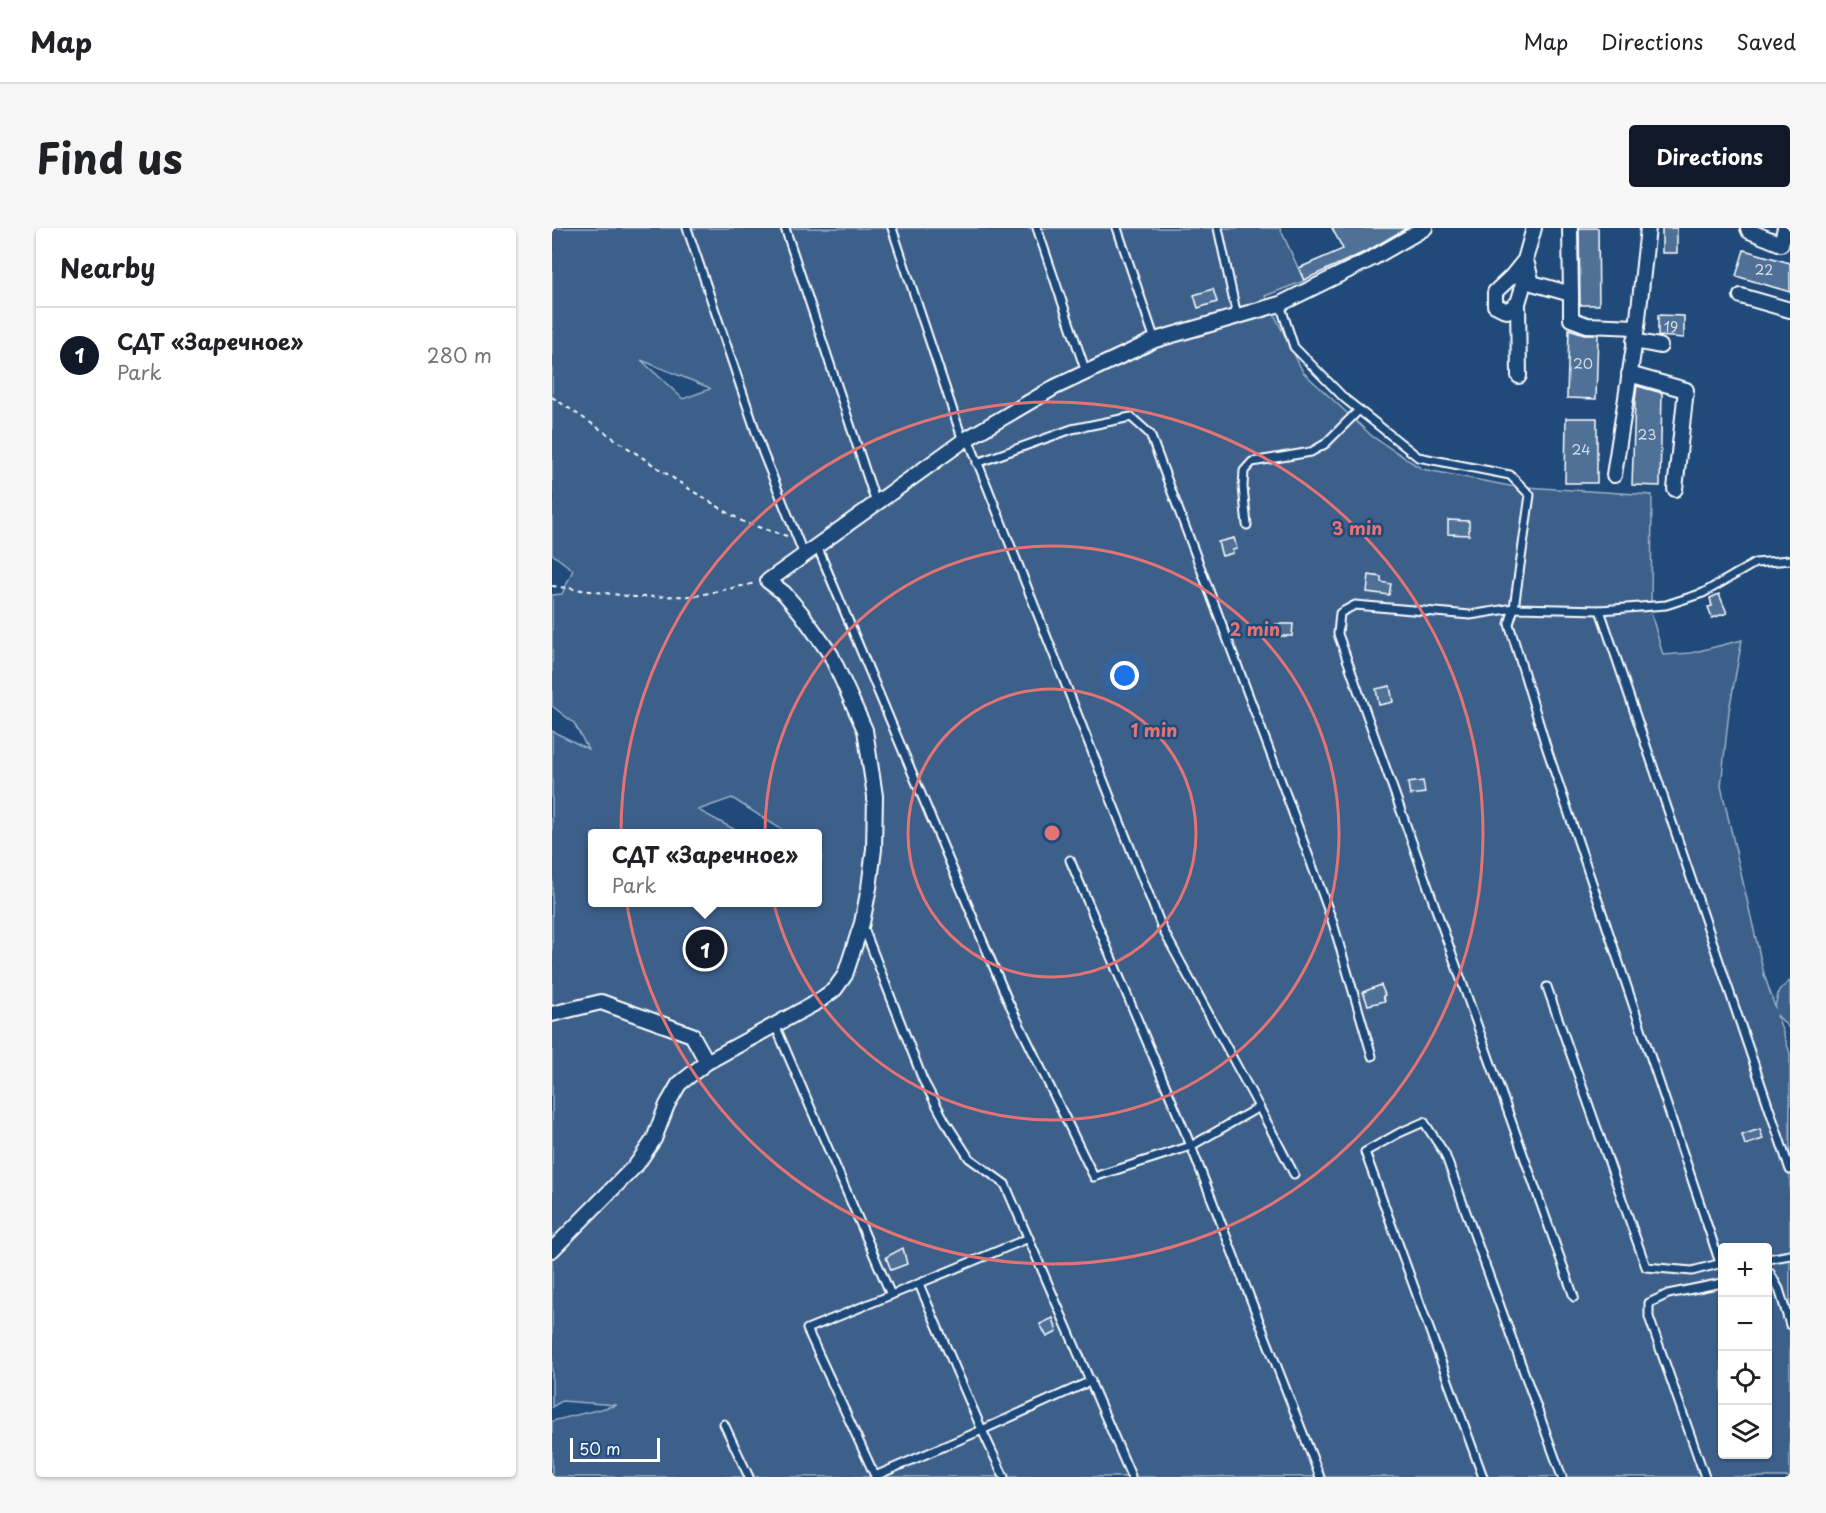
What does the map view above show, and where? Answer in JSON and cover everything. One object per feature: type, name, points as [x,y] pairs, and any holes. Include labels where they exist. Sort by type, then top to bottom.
[{"type":"street","points":[[552,1250],[638,1164],[654,1139],[667,1105],[680,1084],[707,1062],[819,1001],[835,989],[845,975],[862,923],[874,849],[875,796],[865,730],[831,655],[819,636],[784,593],[768,581],[965,439],[1055,387],[1155,340],[1280,304],[1373,258],[1425,228]]},
{"type":"street","points":[[1519,376],[1518,303],[1522,290],[1525,260],[1534,228]]},
{"type":"street","points":[[1570,228],[1571,319],[1587,326],[1636,327]]},
{"type":"street","points":[[1614,475],[1648,228]]},
{"type":"street","points":[[1748,228],[1749,231],[1786,246],[1785,228]]},
{"type":"street","points":[[1525,260],[1532,283],[1571,294]]},
{"type":"street","points":[[1518,303],[1507,311],[1495,305],[1495,292],[1525,260]]},
{"type":"street","points":[[1741,296],[1790,310]]},
{"type":"street","points":[[1634,341],[1660,346]]},
{"type":"street","points":[[1629,374],[1686,390],[1675,489]]},
{"type":"street","points":[[552,1014],[601,1002],[692,1035],[707,1062]]},
{"type":"lane","points":[[687,228],[763,453],[804,555]]},
{"type":"lane","points":[[785,228],[876,503]]},
{"type":"lane","points":[[892,228],[965,439],[977,463],[1162,928],[1294,1174]]},
{"type":"lane","points":[[1037,228],[1086,372]]},
{"type":"lane","points":[[1117,228],[1155,340]]},
{"type":"lane","points":[[1218,228],[1237,316]]},
{"type":"lane","points":[[1280,304],[1294,347],[1344,398],[1418,457],[1510,475],[1530,495],[1514,608],[1509,624],[1546,746],[1718,1254]]},
{"type":"lane","points":[[1247,525],[1243,487],[1244,471],[1252,462],[1311,452],[1325,444],[1359,410]]},
{"type":"lane","points":[[977,463],[1072,429],[1131,417],[1149,434],[1333,923],[1372,1056]]},
{"type":"lane","points":[[817,546],[1008,1001],[1094,1177],[1191,1146],[1259,1107]]},
{"type":"lane","points":[[1574,1297],[1338,634],[1340,613],[1355,606],[1470,615],[1514,608],[1600,610],[1666,605],[1703,593],[1755,563],[1790,560]]},
{"type":"lane","points":[[1600,610],[1790,1170]]},
{"type":"lane","points":[[1071,860],[1191,1146],[1320,1477]]},
{"type":"lane","points":[[862,923],[923,1080],[969,1158],[1005,1184],[1131,1476]]},
{"type":"lane","points":[[1547,987],[1646,1267],[1692,1271],[1718,1264]]},
{"type":"lane","points":[[775,1024],[891,1295]]},
{"type":"lane","points":[[1483,1477],[1365,1152],[1424,1122],[1445,1154],[1562,1477]]},
{"type":"lane","points":[[1029,1238],[807,1329],[874,1477],[1091,1381]]},
{"type":"lane","points":[[1772,1258],[1790,1255]]},
{"type":"lane","points":[[1772,1277],[1779,1289],[1790,1325]]},
{"type":"lane","points":[[920,1284],[1004,1477]]},
{"type":"lane","points":[[1705,1477],[1649,1317],[1649,1303],[1668,1294],[1718,1284]]},
{"type":"lane","points":[[724,1424],[749,1477]]},
{"type":"path","points":[[552,397],[694,492],[745,523],[790,537]]},
{"type":"path","points":[[552,586],[635,597],[695,596],[768,581]]},
{"type":"shaded area","points":[[552,228],[1280,228],[1304,281],[1265,296],[1303,372],[1373,437],[1422,469],[1510,486],[1652,495],[1651,613],[1663,655],[1691,653],[1742,640],[1729,711],[1721,786],[1764,974],[1775,1007],[1779,990],[1790,981],[1790,1029],[1777,1015],[1790,1053],[1790,1477],[552,1477],[552,1421],[617,1405],[562,1401],[552,1407],[552,731],[588,749],[574,723],[552,706],[552,595],[562,594],[573,570],[552,554]],"holes":[[[641,360],[710,388],[683,399]]]},
{"type":"building","points":[[1332,228],[1407,228],[1369,250],[1304,280],[1299,268],[1343,249]]},
{"type":"building","points":[[1579,228],[1598,228],[1599,305],[1580,305]]},
{"type":"building","points":[[1662,228],[1677,228],[1677,253],[1662,253]]},
{"type":"building","points":[[1744,250],[1790,263],[1790,292],[1736,276]]},
{"type":"building","points":[[1213,289],[1217,302],[1198,308],[1194,295]]},
{"type":"building","points":[[1658,315],[1684,316],[1684,338],[1658,336]]},
{"type":"building","points":[[1569,329],[1584,334],[1598,334],[1596,399],[1567,398]]},
{"type":"building","points":[[1637,386],[1662,393],[1660,486],[1632,485]]},
{"type":"building","points":[[1566,418],[1597,418],[1597,483],[1565,483]]},
{"type":"building","points":[[1448,520],[1469,521],[1469,535],[1448,534]]},
{"type":"building","points":[[1234,538],[1237,549],[1232,550],[1233,553],[1222,556],[1218,542]]},
{"type":"building","points":[[1369,575],[1381,577],[1381,582],[1391,584],[1389,595],[1367,592]]},
{"type":"building","points":[[1719,594],[1727,613],[1712,618],[1708,607],[1712,606],[1710,598]]},
{"type":"building","points":[[1276,624],[1293,624],[1292,636],[1276,636]]},
{"type":"building","points":[[1390,686],[1393,702],[1379,705],[1376,689]]},
{"type":"building","points":[[1423,781],[1425,793],[1410,795],[1408,783]]},
{"type":"building","points":[[1381,985],[1385,1001],[1368,1005],[1363,992]]},
{"type":"building","points":[[1760,1129],[1763,1139],[1745,1145],[1742,1135]]},
{"type":"building","points":[[903,1248],[907,1264],[891,1270],[886,1257]]},
{"type":"building","points":[[1053,1318],[1057,1332],[1047,1337],[1040,1324]]},
{"type":"place","name":"СДТ «Заречное»","points":[[705,949]]}]
